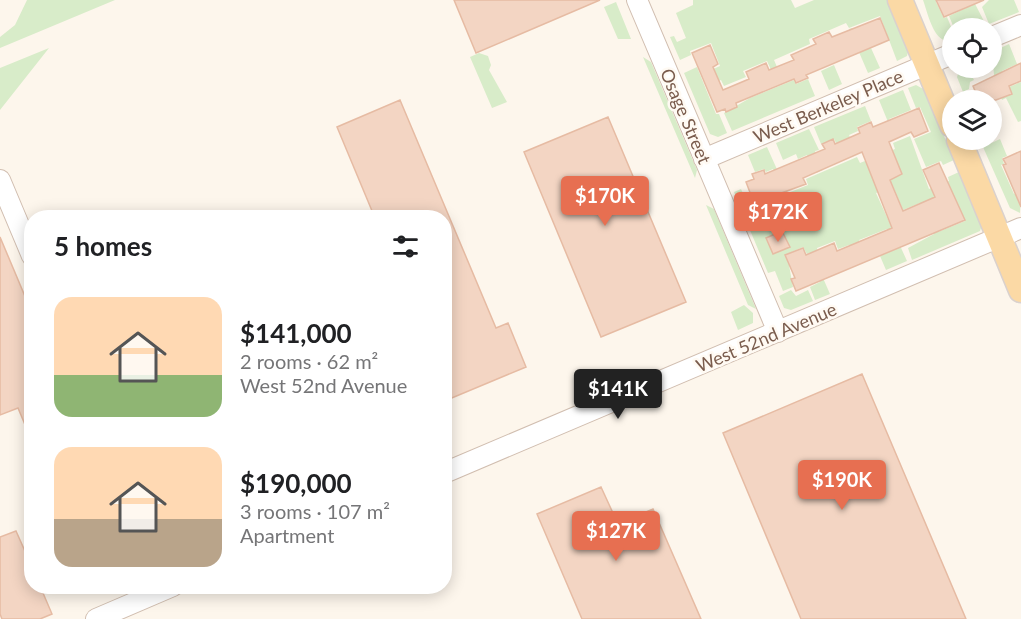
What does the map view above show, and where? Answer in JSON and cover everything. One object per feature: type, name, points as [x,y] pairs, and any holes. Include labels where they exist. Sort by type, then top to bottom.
[{"type":"main road","points":[[900,0],[942,101]]},
{"type":"main road","points":[[964,150],[1010,233],[1021,290]]},
{"type":"street","name":"Osage Street","points":[[637,0],[778,332]]},
{"type":"street","points":[[1002,33],[1021,25]]},
{"type":"street","name":"West Berkeley Place","points":[[704,159],[942,58]]},
{"type":"street","points":[[0,180],[24,237]]},
{"type":"street","name":"West 52nd Avenue","points":[[452,470],[1010,233]]},
{"type":"street","points":[[96,619],[155,594]]},
{"type":"green space","points":[[27,0],[115,0],[0,48],[0,37],[15,25]]},
{"type":"green space","points":[[693,0],[791,0],[795,8],[814,0],[887,0],[908,52],[907,56],[897,61],[880,16],[849,28],[846,23],[809,39],[810,44],[774,60],[784,83],[778,85],[767,61],[743,71],[746,77],[724,86],[721,80],[708,86],[702,74],[720,66],[711,43],[690,51],[691,55],[680,60],[670,37],[674,36],[677,42],[686,38],[676,13],[693,5]]},
{"type":"green space","points":[[923,0],[940,0],[936,2],[944,18],[942,18],[942,39],[936,33]]},
{"type":"green space","points":[[963,0],[973,0],[982,18],[950,18],[949,16],[966,8]]},
{"type":"green space","points":[[989,0],[1014,0],[1019,12],[1002,19],[987,18],[982,7]]},
{"type":"green space","points":[[616,2],[631,39],[618,39],[604,7]]},
{"type":"green space","points":[[852,28],[862,51],[871,48],[880,68],[868,73],[849,29]]},
{"type":"green space","points":[[1009,44],[1017,64],[1002,71],[1002,47]]},
{"type":"green space","points":[[49,48],[0,110],[0,68]]},
{"type":"green space","points":[[479,53],[488,56],[491,65],[489,70],[507,102],[492,108],[470,57]]},
{"type":"green space","points":[[643,57],[651,62],[697,170],[695,178]]},
{"type":"green space","points":[[834,65],[842,84],[829,90],[821,71]]},
{"type":"green space","points":[[697,67],[716,114],[719,114],[727,133],[718,137],[710,134],[684,73]]},
{"type":"green space","points":[[1002,71],[1009,87],[1021,82],[1021,121],[1018,122],[1006,98],[1002,100],[1002,90],[999,90],[995,78],[1002,78]]},
{"type":"green space","points":[[957,78],[973,78],[969,89],[962,90]]},
{"type":"green space","points":[[808,79],[815,96],[732,131],[724,113],[750,98],[794,80],[796,84]]},
{"type":"green space","points":[[916,85],[925,90],[942,131],[942,150],[950,150],[954,160],[943,165],[941,161],[926,167],[914,139],[931,132],[920,107],[916,108],[908,88]]},
{"type":"green space","points":[[903,90],[911,110],[889,119],[897,138],[895,139],[879,100]]},
{"type":"green space","points":[[865,106],[871,121],[857,127],[858,131],[849,135],[857,154],[852,157],[845,140],[836,143],[834,139],[821,144],[814,127]]},
{"type":"green space","points":[[809,129],[819,150],[815,151],[823,170],[816,173],[807,155],[798,159],[796,154],[783,160],[776,143]]},
{"type":"green space","points":[[910,136],[929,189],[949,181],[948,177],[959,172],[982,225],[980,231],[912,260],[908,248],[934,234],[926,214],[929,212],[938,232],[965,221],[956,200],[925,213],[920,203],[903,210],[893,186],[876,193],[907,261],[886,270],[880,256],[896,249],[887,229],[859,240],[867,261],[857,265],[849,245],[838,249],[835,241],[817,248],[820,259],[816,262],[830,294],[815,300],[810,287],[820,282],[809,253],[807,254],[803,247],[787,254],[793,287],[783,291],[775,271],[768,273],[734,192],[741,189],[749,206],[785,186],[788,193],[808,185],[806,179],[857,157],[860,163],[895,149],[893,143]]},
{"type":"green space","points":[[1002,144],[1007,156],[1002,158],[1004,164],[1001,165],[1014,194],[1021,191],[1020,213],[1010,208],[984,150],[1002,150]]},
{"type":"green space","points":[[767,147],[784,185],[781,186],[773,169],[766,172],[764,169],[755,172],[748,155]]},
{"type":"green space","points":[[706,205],[714,209],[756,309],[748,305]]},
{"type":"green space","points":[[791,290],[796,296],[808,290],[813,301],[791,310],[784,308],[779,296]]},
{"type":"green space","points":[[744,305],[753,313],[753,323],[738,330],[731,312]]},
{"type":"building","points":[[454,0],[600,0],[476,53]]},
{"type":"building","points":[[936,0],[984,0],[944,17]]},
{"type":"building","points":[[880,18],[889,40],[806,75],[808,78],[796,83],[794,79],[736,103],[737,107],[726,112],[725,109],[717,112],[692,53],[710,45],[718,64],[713,67],[723,90],[749,79],[746,72],[766,63],[769,70],[794,60],[791,55],[816,44],[813,39],[829,32],[832,37]]},
{"type":"building","points":[[1021,63],[1021,81],[1009,86],[1012,94],[1002,98],[1002,90],[975,90],[973,86],[990,78],[1002,78],[1002,72]]},
{"type":"building","points":[[400,100],[446,210],[372,210],[337,127]]},
{"type":"building","points":[[919,108],[928,131],[914,137],[911,132],[889,142],[902,174],[890,180],[903,211],[935,197],[923,170],[939,163],[965,220],[796,291],[791,279],[795,278],[785,255],[803,248],[806,255],[834,243],[837,251],[892,228],[862,152],[803,178],[806,184],[754,203],[746,182],[754,179],[752,174],[764,170],[765,174],[825,149],[822,144],[833,139],[835,144],[860,133],[858,128],[871,122],[873,127]]},
{"type":"building","points":[[608,117],[686,302],[601,337],[524,152]]},
{"type":"building","points":[[1021,151],[1021,207],[1003,165],[1006,164],[1003,159]]},
{"type":"building","points":[[452,224],[496,328],[508,323],[526,367],[452,398]]},
{"type":"building","points":[[782,231],[790,247],[773,254],[766,238]]},
{"type":"building","points":[[0,237],[24,294],[24,422],[18,408],[0,415]]},
{"type":"building","points":[[862,374],[966,619],[801,619],[723,433]]},
{"type":"building","points":[[601,487],[618,524],[653,509],[701,619],[582,619],[537,514]]},
{"type":"building","points":[[16,531],[24,549],[24,594],[43,594],[52,614],[40,619],[2,619],[0,614],[0,537]]}]
